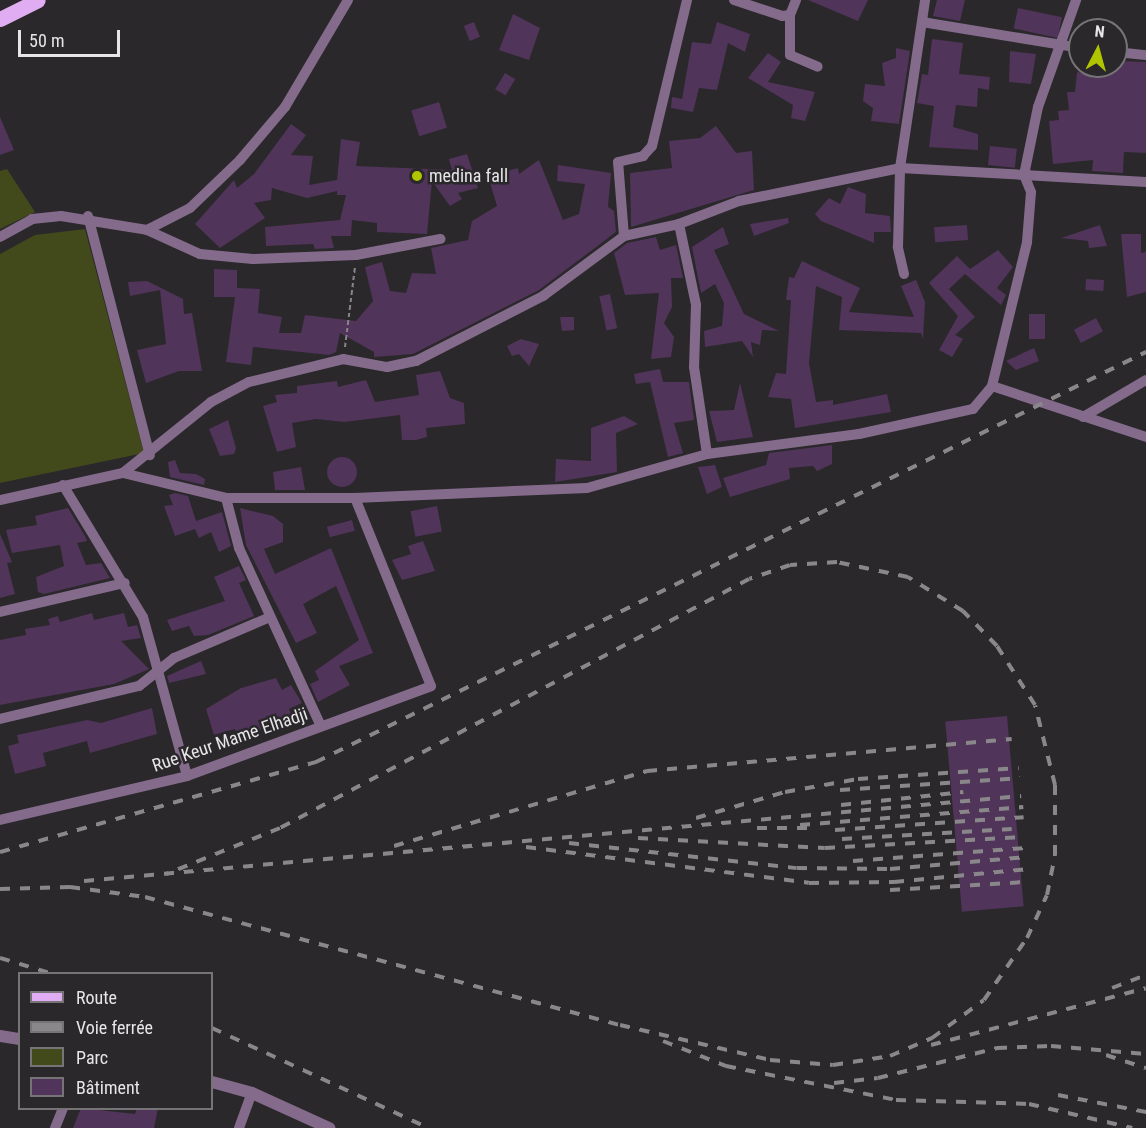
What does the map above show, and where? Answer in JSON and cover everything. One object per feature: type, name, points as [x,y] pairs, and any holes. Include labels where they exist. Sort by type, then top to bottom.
[{"type":"main road","points":[[0,19],[38,0]]},
{"type":"street","points":[[147,230],[190,208],[240,160],[285,107],[348,0]]},
{"type":"street","points":[[624,236],[618,162],[643,156],[652,146],[687,0]]},
{"type":"street","points":[[734,0],[790,15]]},
{"type":"street","points":[[796,0],[790,15],[790,55],[818,67]]},
{"type":"street","points":[[904,274],[898,247],[900,168],[925,0]]},
{"type":"street","points":[[123,473],[226,498],[355,498],[587,488],[707,454],[859,434],[973,409],[992,387],[1027,242],[1031,192],[1024,175],[1038,107],[1076,0]]},
{"type":"street","points":[[922,22],[1068,47]]},
{"type":"street","points":[[1128,53],[1146,55]]},
{"type":"street","points":[[0,500],[123,473],[150,455],[211,402],[249,382],[343,359],[387,366],[416,361],[543,296],[624,236],[679,224],[739,201],[900,168],[1146,182]]},
{"type":"street","points":[[88,216],[150,455]]},
{"type":"street","points":[[0,237],[32,219],[88,216],[147,230],[178,248],[219,257],[356,255],[440,239]]},
{"type":"street","points":[[679,224],[696,305],[694,367],[707,454]]},
{"type":"street","points":[[1083,417],[1146,380]]},
{"type":"street","points":[[992,387],[1146,437]]},
{"type":"street","points":[[63,485],[125,583],[160,668],[187,776]]},
{"type":"street","points":[[226,498],[233,532],[268,618],[321,726]]},
{"type":"street","name":"Rue Keur Mame Elhadji","points":[[1,816],[187,776],[431,686],[355,498]]},
{"type":"street","points":[[0,612],[125,583]]},
{"type":"street","points":[[0,720],[139,686],[160,668],[268,618]]},
{"type":"street","points":[[0,1036],[18,1039]]},
{"type":"street","points":[[213,1082],[252,1093],[329,1128]]},
{"type":"street","points":[[238,1128],[252,1093]]},
{"type":"street","points":[[55,1128],[62,1110]]},
{"type":"path","points":[[343,359],[356,255]]},
{"type":"green space","points":[[7,169],[35,212],[0,229],[0,171]]},
{"type":"green space","points":[[85,229],[144,453],[0,483],[0,254],[35,235]]},
{"type":"building","points":[[808,0],[868,0],[858,21]]},
{"type":"building","points":[[937,0],[965,0],[960,21],[933,16]]},
{"type":"building","points":[[1018,8],[1062,17],[1058,38],[1014,29]]},
{"type":"building","points":[[513,14],[540,28],[529,60],[499,50]]},
{"type":"building","points":[[474,22],[480,37],[470,41],[464,26]]},
{"type":"building","points":[[717,22],[750,34],[745,52],[728,43],[717,90],[699,88],[693,112],[671,108],[672,97],[682,99],[692,42],[711,44]]},
{"type":"building","points":[[932,39],[963,43],[959,74],[990,77],[989,90],[978,88],[977,107],[956,105],[953,127],[978,134],[978,150],[929,147],[934,106],[917,103],[922,74],[928,75]]},
{"type":"building","points":[[896,48],[910,51],[899,124],[871,121],[873,108],[863,101],[865,84],[885,86],[882,63],[896,58]]},
{"type":"building","points":[[1010,51],[1036,54],[1031,84],[1009,82]]},
{"type":"building","points":[[768,53],[781,62],[768,82],[815,92],[805,121],[791,118],[793,105],[748,78]]},
{"type":"building","points":[[1128,61],[1146,62],[1146,153],[1124,152],[1123,173],[1092,171],[1093,160],[1053,164],[1049,121],[1059,120],[1058,111],[1069,110],[1067,92],[1075,92],[1076,78],[1128,78]]},
{"type":"building","points":[[505,73],[515,79],[506,95],[495,89]]},
{"type":"building","points":[[439,102],[447,128],[419,136],[411,110]]},
{"type":"building","points":[[0,117],[14,150],[0,155]]},
{"type":"building","points":[[291,124],[306,135],[291,155],[313,156],[309,185],[337,180],[341,139],[360,142],[356,166],[452,170],[449,159],[467,154],[478,188],[458,193],[462,199],[450,206],[432,181],[427,234],[377,232],[377,223],[352,220],[351,236],[331,236],[334,248],[315,249],[313,244],[266,246],[265,227],[340,220],[346,195],[337,195],[337,191],[307,198],[272,188],[271,200],[254,203],[265,218],[220,248],[195,224],[234,180],[237,188],[254,174]]},
{"type":"building","points":[[716,126],[736,153],[752,151],[754,190],[631,227],[630,173],[672,168],[669,141],[700,138]]},
{"type":"building","points":[[990,146],[1017,149],[1015,168],[988,165]]},
{"type":"building","points":[[539,160],[563,220],[579,214],[585,184],[557,181],[558,165],[611,173],[608,207],[614,211],[616,232],[539,290],[413,354],[374,357],[374,352],[340,333],[336,352],[329,355],[253,347],[251,365],[226,362],[235,297],[214,297],[214,269],[237,270],[237,288],[260,289],[258,313],[282,317],[279,333],[301,333],[305,315],[356,321],[373,301],[365,267],[382,262],[390,291],[406,293],[412,273],[436,274],[431,248],[468,240],[472,221],[497,206],[488,176],[518,168],[519,174]]},
{"type":"building","points":[[848,187],[866,194],[865,213],[890,216],[891,232],[874,232],[874,243],[821,221],[815,214],[829,198],[840,204]]},
{"type":"building","points":[[788,218],[789,223],[754,236],[750,224]]},
{"type":"building","points":[[967,225],[968,240],[935,242],[934,227]]},
{"type":"building","points":[[1100,225],[1107,246],[1089,248],[1088,241],[1061,238]]},
{"type":"building","points":[[723,227],[729,244],[714,250],[744,314],[779,331],[762,330],[760,345],[751,342],[753,357],[742,341],[705,347],[704,331],[722,326],[724,303],[715,284],[701,293],[692,247]]},
{"type":"building","points":[[1121,234],[1141,234],[1141,253],[1146,252],[1146,292],[1127,297]]},
{"type":"building","points":[[656,237],[660,250],[676,245],[683,278],[671,278],[672,307],[664,323],[674,337],[671,357],[651,359],[659,293],[625,295],[614,253],[627,243]]},
{"type":"building","points":[[998,250],[1013,267],[997,288],[1006,295],[1001,305],[965,274],[949,289],[975,317],[955,335],[963,339],[952,357],[939,350],[958,316],[929,283],[957,256],[970,269]]},
{"type":"building","points":[[802,261],[860,288],[849,312],[914,317],[901,286],[916,280],[925,302],[923,339],[921,333],[839,330],[842,297],[816,286],[809,363],[816,402],[833,400],[833,405],[887,394],[891,412],[795,428],[791,399],[768,397],[776,373],[786,374],[791,300],[786,300],[789,277],[794,278]]},
{"type":"building","points":[[1086,279],[1104,280],[1103,291],[1085,290]]},
{"type":"building","points":[[147,281],[183,299],[184,314],[192,313],[202,371],[179,371],[146,383],[137,350],[166,344],[160,290],[130,296],[128,282]]},
{"type":"building","points":[[610,294],[617,328],[607,331],[599,296]]},
{"type":"building","points":[[1029,314],[1045,314],[1045,339],[1029,339]]},
{"type":"building","points":[[560,317],[574,317],[574,330],[562,331]]},
{"type":"building","points":[[1096,318],[1103,331],[1081,343],[1074,330]]},
{"type":"building","points":[[521,339],[539,344],[529,366],[519,354],[512,356],[507,346]]},
{"type":"building","points":[[1034,348],[1039,361],[1016,370],[1006,361]]},
{"type":"building","points":[[660,369],[663,382],[689,382],[694,420],[674,423],[683,453],[668,457],[650,382],[636,384],[634,374]]},
{"type":"building","points":[[440,371],[450,398],[464,403],[465,424],[426,428],[427,437],[402,440],[400,415],[344,422],[316,419],[292,423],[296,447],[277,452],[263,406],[277,402],[275,395],[297,393],[297,386],[337,381],[338,387],[366,380],[375,402],[419,395],[416,375]]},
{"type":"building","points":[[740,383],[753,437],[717,442],[709,411],[734,410]]},
{"type":"building","points":[[624,416],[638,424],[616,433],[617,472],[555,482],[556,459],[591,461],[591,428]]},
{"type":"building","points":[[228,420],[236,448],[234,454],[220,456],[209,429]]},
{"type":"building","points":[[832,445],[832,464],[817,471],[813,466],[789,468],[790,479],[730,497],[723,478],[766,465],[769,453]]},
{"type":"building","points":[[342,457],[348,458],[356,466],[356,478],[348,486],[342,487],[336,486],[328,478],[327,472],[328,466],[336,458]]},
{"type":"building","points":[[175,460],[180,473],[196,474],[205,479],[204,485],[170,477],[168,462]]},
{"type":"building","points":[[715,465],[722,487],[707,494],[698,467]]},
{"type":"building","points":[[301,467],[305,490],[275,490],[273,472]]},
{"type":"building","points":[[175,493],[188,496],[196,521],[222,512],[231,546],[219,552],[211,532],[199,538],[195,529],[175,536],[164,506],[173,505],[169,495]]},
{"type":"building","points":[[437,506],[442,532],[415,537],[410,511]]},
{"type":"building","points":[[68,508],[87,541],[77,543],[86,565],[101,563],[110,578],[44,594],[38,592],[36,577],[64,566],[60,545],[12,553],[6,530],[37,525],[35,516]]},
{"type":"building","points":[[240,508],[273,516],[283,524],[283,542],[264,549],[275,574],[331,548],[373,653],[339,666],[350,685],[318,702],[310,684],[319,680],[315,671],[359,640],[336,586],[303,604],[317,633],[296,643],[246,545]]},
{"type":"building","points":[[352,520],[355,531],[330,537],[327,527]]},
{"type":"building","points":[[0,534],[12,562],[7,563],[15,594],[0,598]]},
{"type":"building","points":[[423,541],[435,571],[402,580],[392,560],[411,554],[408,546]]},
{"type":"building","points":[[239,566],[246,580],[239,583],[254,616],[208,635],[194,636],[189,626],[172,631],[167,620],[225,601],[214,577]]},
{"type":"building","points":[[92,613],[94,620],[124,613],[128,627],[137,625],[141,638],[121,641],[149,669],[114,684],[0,705],[0,640],[26,635],[25,629],[50,625],[48,619],[58,616],[60,622]]},
{"type":"building","points":[[201,661],[206,674],[169,683],[167,676]]},
{"type":"building","points":[[276,678],[282,690],[291,685],[302,703],[289,709],[292,716],[239,739],[235,729],[214,735],[206,709],[241,688]]},
{"type":"building","points":[[152,708],[157,734],[90,753],[87,741],[43,753],[46,766],[15,774],[8,746],[19,743],[17,735],[87,720],[101,723]]},
{"type":"building","points":[[1007,716],[1024,906],[962,912],[945,721]]},
{"type":"building","points":[[80,1110],[135,1114],[136,1110],[158,1110],[154,1128],[73,1128]]},
{"type":"railway","points":[[0,852],[316,762],[1146,352]]},
{"type":"railway","points":[[0,889],[70,887],[145,897],[620,1025],[770,1060],[833,1065],[890,1056],[932,1038],[984,1000],[1027,938],[1047,895],[1055,855],[1055,785],[1035,705],[997,646],[963,611],[908,577],[837,562],[790,565],[749,579],[280,828],[166,874]]},
{"type":"railway","points":[[394,846],[647,771],[1012,739]]},
{"type":"railway","points":[[696,818],[785,792],[858,779],[1019,768]]},
{"type":"railway","points":[[840,790],[1020,778]]},
{"type":"railway","points":[[841,805],[963,792]]},
{"type":"railway","points":[[84,881],[1021,796]]},
{"type":"railway","points":[[800,825],[1023,807]]},
{"type":"railway","points":[[835,830],[1024,817]]},
{"type":"railway","points":[[757,828],[808,828]]},
{"type":"railway","points":[[842,839],[1012,829]]},
{"type":"railway","points":[[638,838],[825,848],[1024,837]]},
{"type":"railway","points":[[569,843],[797,868],[890,869],[1026,857]]},
{"type":"railway","points":[[526,847],[809,883],[894,882],[1028,869]]},
{"type":"railway","points":[[853,861],[1026,848]]},
{"type":"railway","points":[[890,890],[1023,882]]},
{"type":"railway","points":[[0,958],[46,972]]},
{"type":"railway","points":[[1112,988],[1146,975]]},
{"type":"railway","points":[[931,1045],[1146,988]]},
{"type":"railway","points":[[213,1028],[428,1128]]},
{"type":"railway","points":[[663,1041],[726,1066],[896,1100],[1029,1104],[1132,1128]]},
{"type":"railway","points":[[834,1083],[878,1078],[997,1048],[1051,1046],[1146,1054]]},
{"type":"railway","points":[[1106,1055],[1146,1068]]},
{"type":"railway","points":[[1058,1095],[1146,1112]]},
{"type":"place","name":"medina fall","points":[[417,176]]}]
